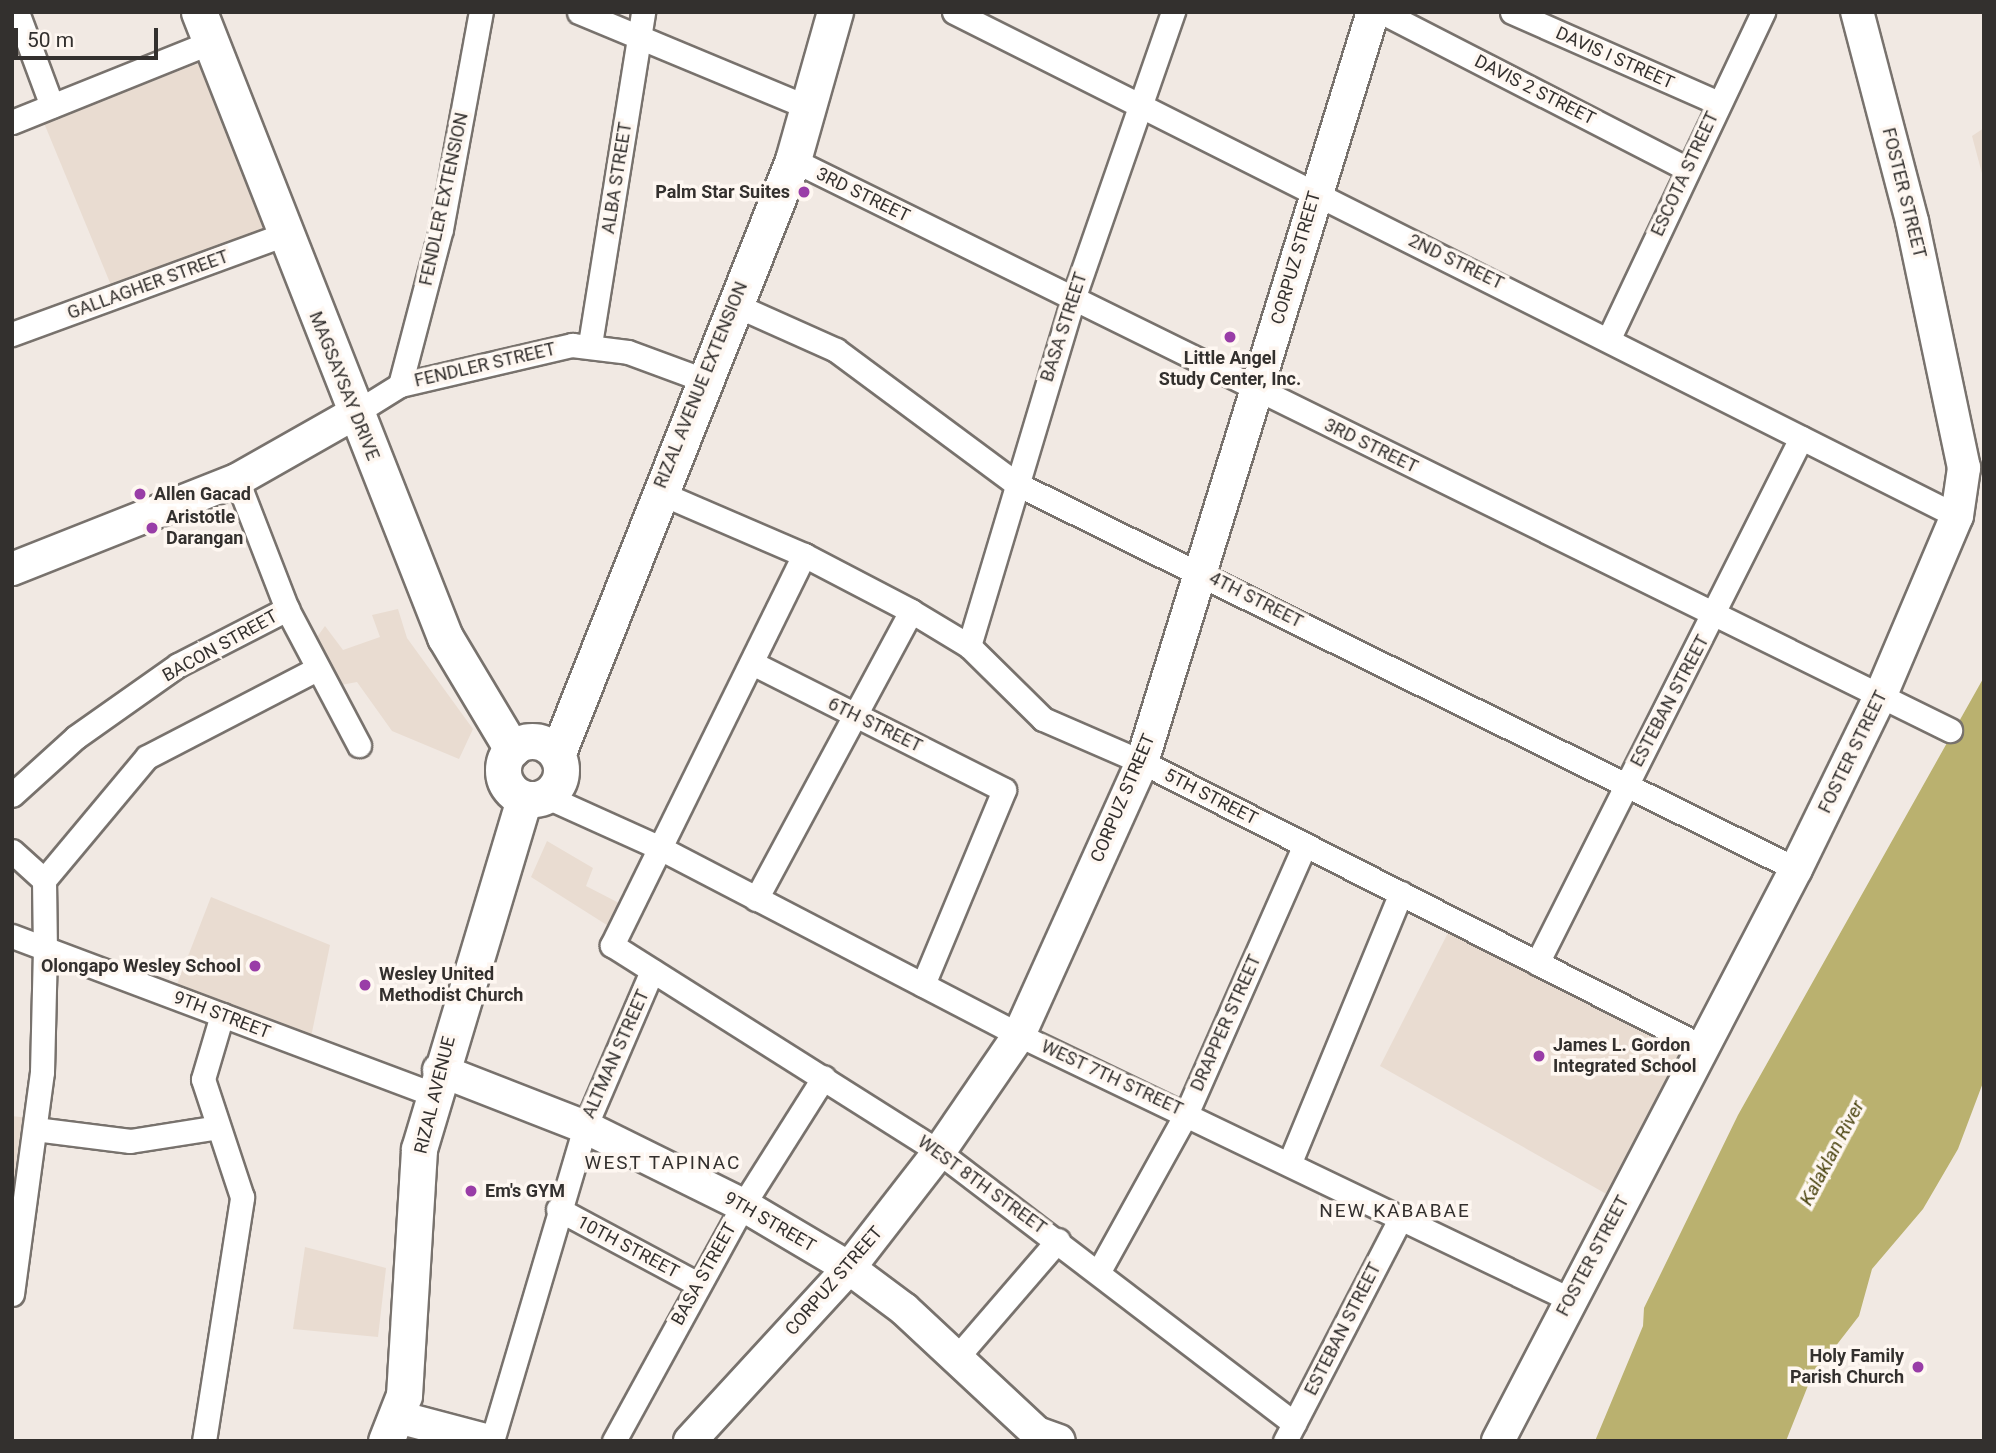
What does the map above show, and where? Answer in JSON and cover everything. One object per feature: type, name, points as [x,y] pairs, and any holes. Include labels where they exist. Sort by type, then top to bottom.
[{"type":"main road","name":"RIZAL AVENUE EXTENSION","points":[[557,755],[701,379],[793,160],[810,108],[835,12]]},
{"type":"main road","name":"MAGSAYSAY DRIVE","points":[[206,27],[283,235],[445,637],[512,749]]},
{"type":"main road","points":[[536,741],[557,755],[558,783],[534,797],[509,789],[503,773],[512,749],[536,741]]},
{"type":"main road","name":"RIZAL AVENUE","points":[[392,1429],[419,1149],[436,1082],[534,797]]},
{"type":"street","points":[[17,12],[52,106]]},
{"type":"street","name":"FENDLER EXTENSION","points":[[400,384],[441,229],[481,12]]},
{"type":"street","points":[[579,12],[810,108]]},
{"type":"street","name":"ALBA STREET","points":[[590,344],[643,12]]},
{"type":"street","name":"2ND STREET","points":[[954,12],[1609,338],[1957,516]]},
{"type":"street","name":"BASA STREET","points":[[970,646],[1015,483],[1073,299],[1137,102],[1173,12]]},
{"type":"street","name":"CORPUZ STREET","points":[[690,1441],[849,1268],[939,1152],[1019,1035],[1142,762],[1315,192],[1373,12]]},
{"type":"street","name":"DAVIS 2 STREET","points":[[1382,12],[1688,169]]},
{"type":"street","name":"DAVIS I STREET","points":[[1512,12],[1718,103]]},
{"type":"street","name":"ESCOTA STREET","points":[[1609,338],[1763,12]]},
{"type":"street","name":"FOSTER STREET","points":[[1498,1441],[1569,1299],[1705,1048],[1880,697],[1957,516],[1974,465],[1857,12]]},
{"type":"street","points":[[12,122],[52,106],[206,27]]},
{"type":"street","name":"3RD STREET","points":[[793,160],[1950,730]]},
{"type":"street","name":"GALLAGHER STREET","points":[[12,334],[283,235]]},
{"type":"street","name":"4TH STREET","points":[[733,304],[836,350],[1015,483],[1796,869]]},
{"type":"street","name":"FENDLER STREET","points":[[12,569],[237,480],[400,384],[590,344],[701,379]]},
{"type":"street","name":"ESTEBAN STREET","points":[[1536,962],[1715,614],[1801,438]]},
{"type":"street","name":"BACON STREET","points":[[12,795],[76,737],[178,666],[287,609],[237,480]]},
{"type":"street","name":"5TH STREET","points":[[658,492],[804,555],[911,611],[970,646],[1043,719],[1142,762],[1705,1048]]},
{"type":"street","name":"ALTMAN STREET","points":[[490,1441],[585,1127],[652,971],[612,943],[804,555]]},
{"type":"street","points":[[287,609],[359,745]]},
{"type":"street","points":[[756,899],[853,714],[911,611]]},
{"type":"street","name":"6TH STREET","points":[[752,663],[999,786],[1005,795],[923,985]]},
{"type":"street","points":[[12,1294],[35,1129],[45,949],[44,880],[147,757],[317,669]]},
{"type":"street","name":"WEST 7TH STREET","points":[[534,797],[660,848],[1019,1035],[1187,1112],[1569,1299]]},
{"type":"street","name":"DRAPPER STREET","points":[[1099,1271],[1187,1112],[1305,845]]},
{"type":"street","points":[[12,851],[44,880]]},
{"type":"street","points":[[1290,1162],[1401,893]]},
{"type":"street","name":"9TH STREET","points":[[12,936],[222,1015],[585,1127],[743,1205],[849,1268],[958,1356],[1042,1438]]},
{"type":"street","name":"WEST 8TH STREET","points":[[652,971],[939,1152],[1099,1271],[1289,1432]]},
{"type":"street","points":[[204,1441],[242,1197],[203,1079],[222,1015]]},
{"type":"street","name":"BASA STREET","points":[[614,1441],[743,1205],[824,1077]]},
{"type":"street","points":[[35,1129],[130,1141],[218,1127]]},
{"type":"street","name":"10TH STREET","points":[[558,1209],[698,1284]]},
{"type":"street","name":"ESTEBAN STREET","points":[[1289,1432],[1401,1217]]},
{"type":"street","points":[[958,1356],[1058,1240]]},
{"type":"street","points":[[392,1429],[490,1441]]},
{"type":"shaded area","points":[[202,62],[265,231],[113,290],[44,123]]},
{"type":"shaded area","points":[[1984,128],[1984,181],[1972,136]]},
{"type":"shaded area","points":[[398,609],[407,638],[473,729],[459,759],[392,731],[357,682],[341,685],[317,669],[317,637],[325,626],[343,650],[380,637],[372,615]]},
{"type":"shaded area","points":[[547,841],[593,868],[586,886],[619,903],[610,927],[531,877]]},
{"type":"shaded area","name":"Olongapo Wesley School","points":[[211,897],[330,945],[311,1037],[176,987]]},
{"type":"shaded area","name":"James L. Gordon Integrated School","points":[[1452,925],[1698,1047],[1617,1200],[1380,1066]]},
{"type":"shaded area","points":[[12,1116],[28,1118],[12,1209]]},
{"type":"shaded area","points":[[305,1247],[386,1268],[378,1337],[293,1329]]},
{"type":"water","name":"Kalaklan River","points":[[1984,677],[1984,1080],[1958,1149],[1923,1209],[1872,1269],[1859,1316],[1811,1378],[1786,1441],[1595,1441],[1643,1326],[1644,1308],[1738,1115]]},
{"type":"place","name":"Palm Star Suites","points":[[804,192]]},
{"type":"place","name":"Little Angel Study Center, Inc.","points":[[1230,337]]},
{"type":"place","name":"Allen Gacad","points":[[140,494]]},
{"type":"place","name":"Aristotle Darangan","points":[[152,528]]},
{"type":"place","name":"Olongapo Wesley School","points":[[255,966]]},
{"type":"place","name":"Wesley United Methodist Church","points":[[365,985]]},
{"type":"place","name":"James L. Gordon Integrated School","points":[[1539,1056]]},
{"type":"place","name":"Em's GYM","points":[[471,1191]]},
{"type":"place","name":"Holy Family Parish Church","points":[[1918,1367]]},
{"type":"district","name":"WEST TAPINAC","points":[[663,1163]]},
{"type":"district","name":"NEW KABABAE","points":[[1395,1211]]}]
